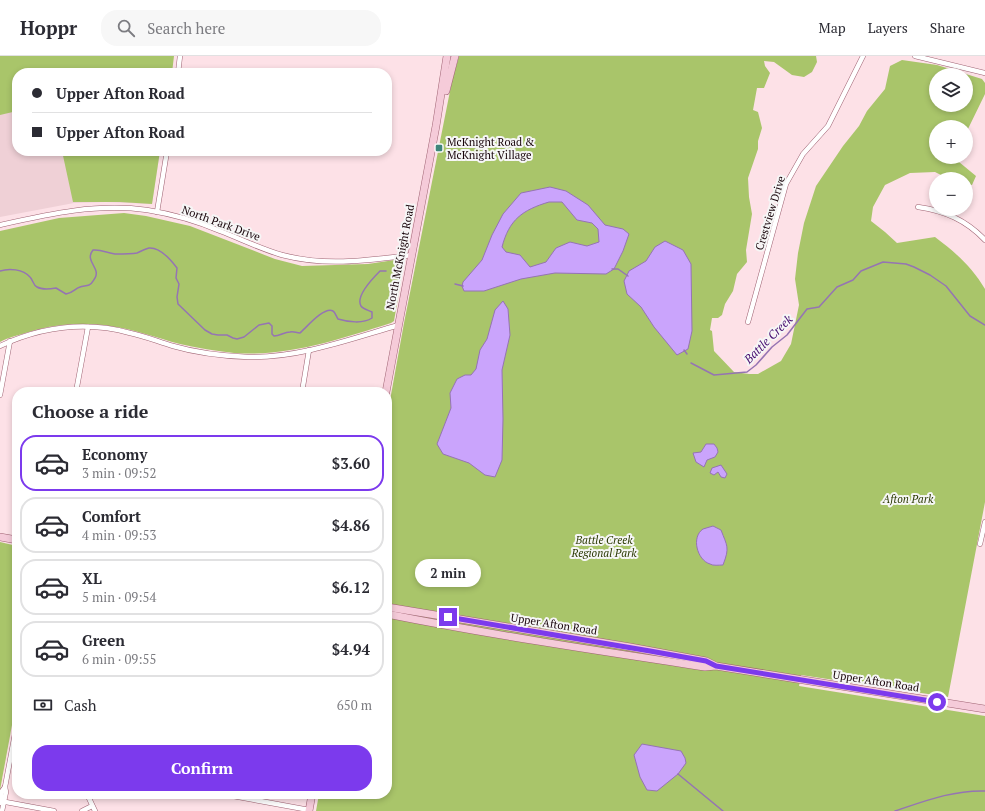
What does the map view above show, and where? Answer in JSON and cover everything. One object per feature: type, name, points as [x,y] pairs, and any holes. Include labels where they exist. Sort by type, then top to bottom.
[{"type":"street","points":[[179,68],[180,56]]},
{"type":"street","points":[[436,126],[447,56]]},
{"type":"street","points":[[436,126],[455,56]]},
{"type":"street","name":"Crestview Drive","points":[[748,322],[786,184],[803,154],[824,131],[832,118],[863,56]]},
{"type":"street","points":[[915,56],[985,73]]},
{"type":"street","name":"North McKnight Road","points":[[387,387],[436,126]]},
{"type":"street","points":[[158,212],[166,156]]},
{"type":"street","points":[[918,207],[938,210],[959,218],[985,240]]},
{"type":"street","name":"North Park Drive","points":[[0,225],[43,216],[91,209],[124,208],[158,212],[206,225],[271,252],[315,262],[363,262],[412,254]]},
{"type":"street","points":[[0,346],[10,341],[44,331],[74,327],[88,327],[113,329],[173,346],[211,354],[255,356],[288,354],[309,350],[399,325]]},
{"type":"street","points":[[77,387],[88,327]]},
{"type":"street","points":[[0,394],[10,341]]},
{"type":"street","points":[[303,387],[309,350]]},
{"type":"street","points":[[980,544],[985,522]]},
{"type":"street","points":[[0,537],[12,539]]},
{"type":"street","name":"Upper Afton Road","points":[[392,608],[630,647],[706,661],[716,666]]},
{"type":"street","name":"Upper Afton Road","points":[[392,615],[459,628],[628,655],[705,667],[716,666],[985,709]]},
{"type":"street","points":[[2,811],[2,791],[5,787],[12,750]]},
{"type":"street","points":[[82,811],[93,809],[89,799]]},
{"type":"street","points":[[248,799],[309,811],[311,799]]},
{"type":"street","points":[[2,802],[54,811]]},
{"type":"shaded area","points":[[0,56],[12,68],[12,156],[159,156],[152,204],[106,202],[74,203],[0,217]]},
{"type":"shaded area","points":[[550,187],[566,191],[588,205],[605,225],[623,229],[629,234],[614,269],[606,274],[555,273],[521,279],[484,291],[464,291],[462,286],[463,282],[482,260],[492,235],[503,214],[521,193]],"holes":[[[549,202],[562,202],[577,220],[592,223],[598,229],[599,242],[587,246],[570,242],[556,248],[546,262],[530,267],[520,255],[506,252],[502,247],[505,238],[508,230],[518,217],[540,205]]]},
{"type":"shaded area","points":[[665,241],[683,250],[691,264],[692,331],[688,349],[677,355],[654,327],[641,307],[627,294],[624,281],[629,271],[646,261],[655,247]]},
{"type":"shaded area","points":[[503,301],[508,309],[510,335],[502,370],[502,460],[495,477],[485,475],[469,463],[443,454],[437,444],[451,408],[450,393],[457,379],[465,375],[471,375],[476,369],[480,350],[487,339],[495,310]]},
{"type":"shaded area","points":[[706,444],[714,444],[718,452],[715,457],[707,460],[704,467],[696,462],[693,453],[701,452]]},
{"type":"shaded area","points":[[721,465],[727,474],[725,478],[721,477],[718,472],[714,475],[710,473],[712,468]]},
{"type":"shaded area","points":[[713,526],[721,530],[726,543],[727,550],[723,565],[713,565],[705,562],[697,548],[697,537],[699,533],[703,529]]},
{"type":"shaded area","points":[[642,744],[681,751],[685,758],[686,763],[678,774],[657,791],[647,790],[640,777],[634,755]]},
{"type":"green space","points":[[0,56],[174,56],[173,68],[12,68],[12,112],[0,115]]},
{"type":"green space","name":"Battle Creek Regional Park","points":[[459,56],[816,56],[817,62],[812,72],[804,77],[792,75],[774,62],[764,61],[765,66],[770,73],[764,88],[757,88],[753,110],[758,112],[762,128],[758,141],[758,149],[748,178],[752,214],[746,250],[747,262],[737,274],[733,291],[725,304],[722,315],[718,318],[712,318],[710,330],[712,331],[714,351],[734,372],[749,374],[758,374],[781,361],[791,344],[799,305],[795,279],[798,253],[804,223],[816,186],[843,146],[859,126],[867,111],[885,89],[890,66],[902,60],[937,65],[947,68],[929,68],[929,112],[973,112],[973,76],[982,79],[985,83],[985,94],[972,120],[929,120],[929,164],[961,164],[971,172],[910,173],[885,185],[873,207],[871,221],[897,243],[935,237],[963,260],[985,289],[985,502],[948,697],[801,675],[799,686],[985,716],[985,811],[316,811],[318,799],[392,799],[392,389],[452,81]]},
{"type":"green space","points":[[63,156],[159,156],[152,204],[73,202]]},
{"type":"green space","name":"Battle Creek Regional Park","points":[[973,174],[976,176],[973,183]]},
{"type":"green space","points":[[124,213],[146,216],[190,226],[275,259],[302,266],[368,264],[401,259],[404,263],[394,321],[314,346],[254,354],[234,353],[200,348],[180,344],[128,329],[89,324],[69,324],[48,327],[14,336],[0,342],[0,231],[59,218]]},
{"type":"green space","points":[[0,542],[12,545],[12,725],[0,790]]},
{"type":"waterway","name":"Battle Creek","points":[[0,271],[12,269],[24,272],[30,277],[37,287],[44,289],[56,288],[66,294],[81,287],[90,285],[95,278],[96,271],[90,258],[93,250],[115,254],[126,254],[137,253],[148,248],[153,248],[165,255],[177,268],[176,278],[179,284],[177,297],[178,304],[205,330],[212,334],[227,335],[237,339],[244,337],[259,325],[269,323],[272,326],[272,334],[274,336],[291,332],[300,333],[320,314],[329,310],[333,311],[338,319],[351,322],[368,320],[372,318],[372,312],[361,306],[360,297],[377,274],[380,271],[386,271]]},
{"type":"waterway","name":"Battle Creek","points":[[691,363],[714,375],[747,372],[756,365],[772,347],[787,335],[807,309],[819,307],[837,287],[853,280],[861,271],[883,262],[906,264],[930,275],[946,286],[970,316],[985,325]]},
{"type":"waterway","name":"Battle Creek","points":[[612,269],[618,269],[628,276]]},
{"type":"waterway","name":"Battle Creek","points":[[455,284],[463,286]]},
{"type":"waterway","name":"Battle Creek","points":[[684,350],[687,354]]},
{"type":"waterway","points":[[678,774],[723,811]]},
{"type":"waterway","points":[[895,811],[950,794],[985,791]]},
{"type":"place","name":"McKnight Road & McKnight Village","points":[[439,148]]},
{"type":"route","points":[[448,617],[706,661],[716,666],[937,702]]},
{"type":"park label","name":"Afton Park","points":[[908,499]]}]
